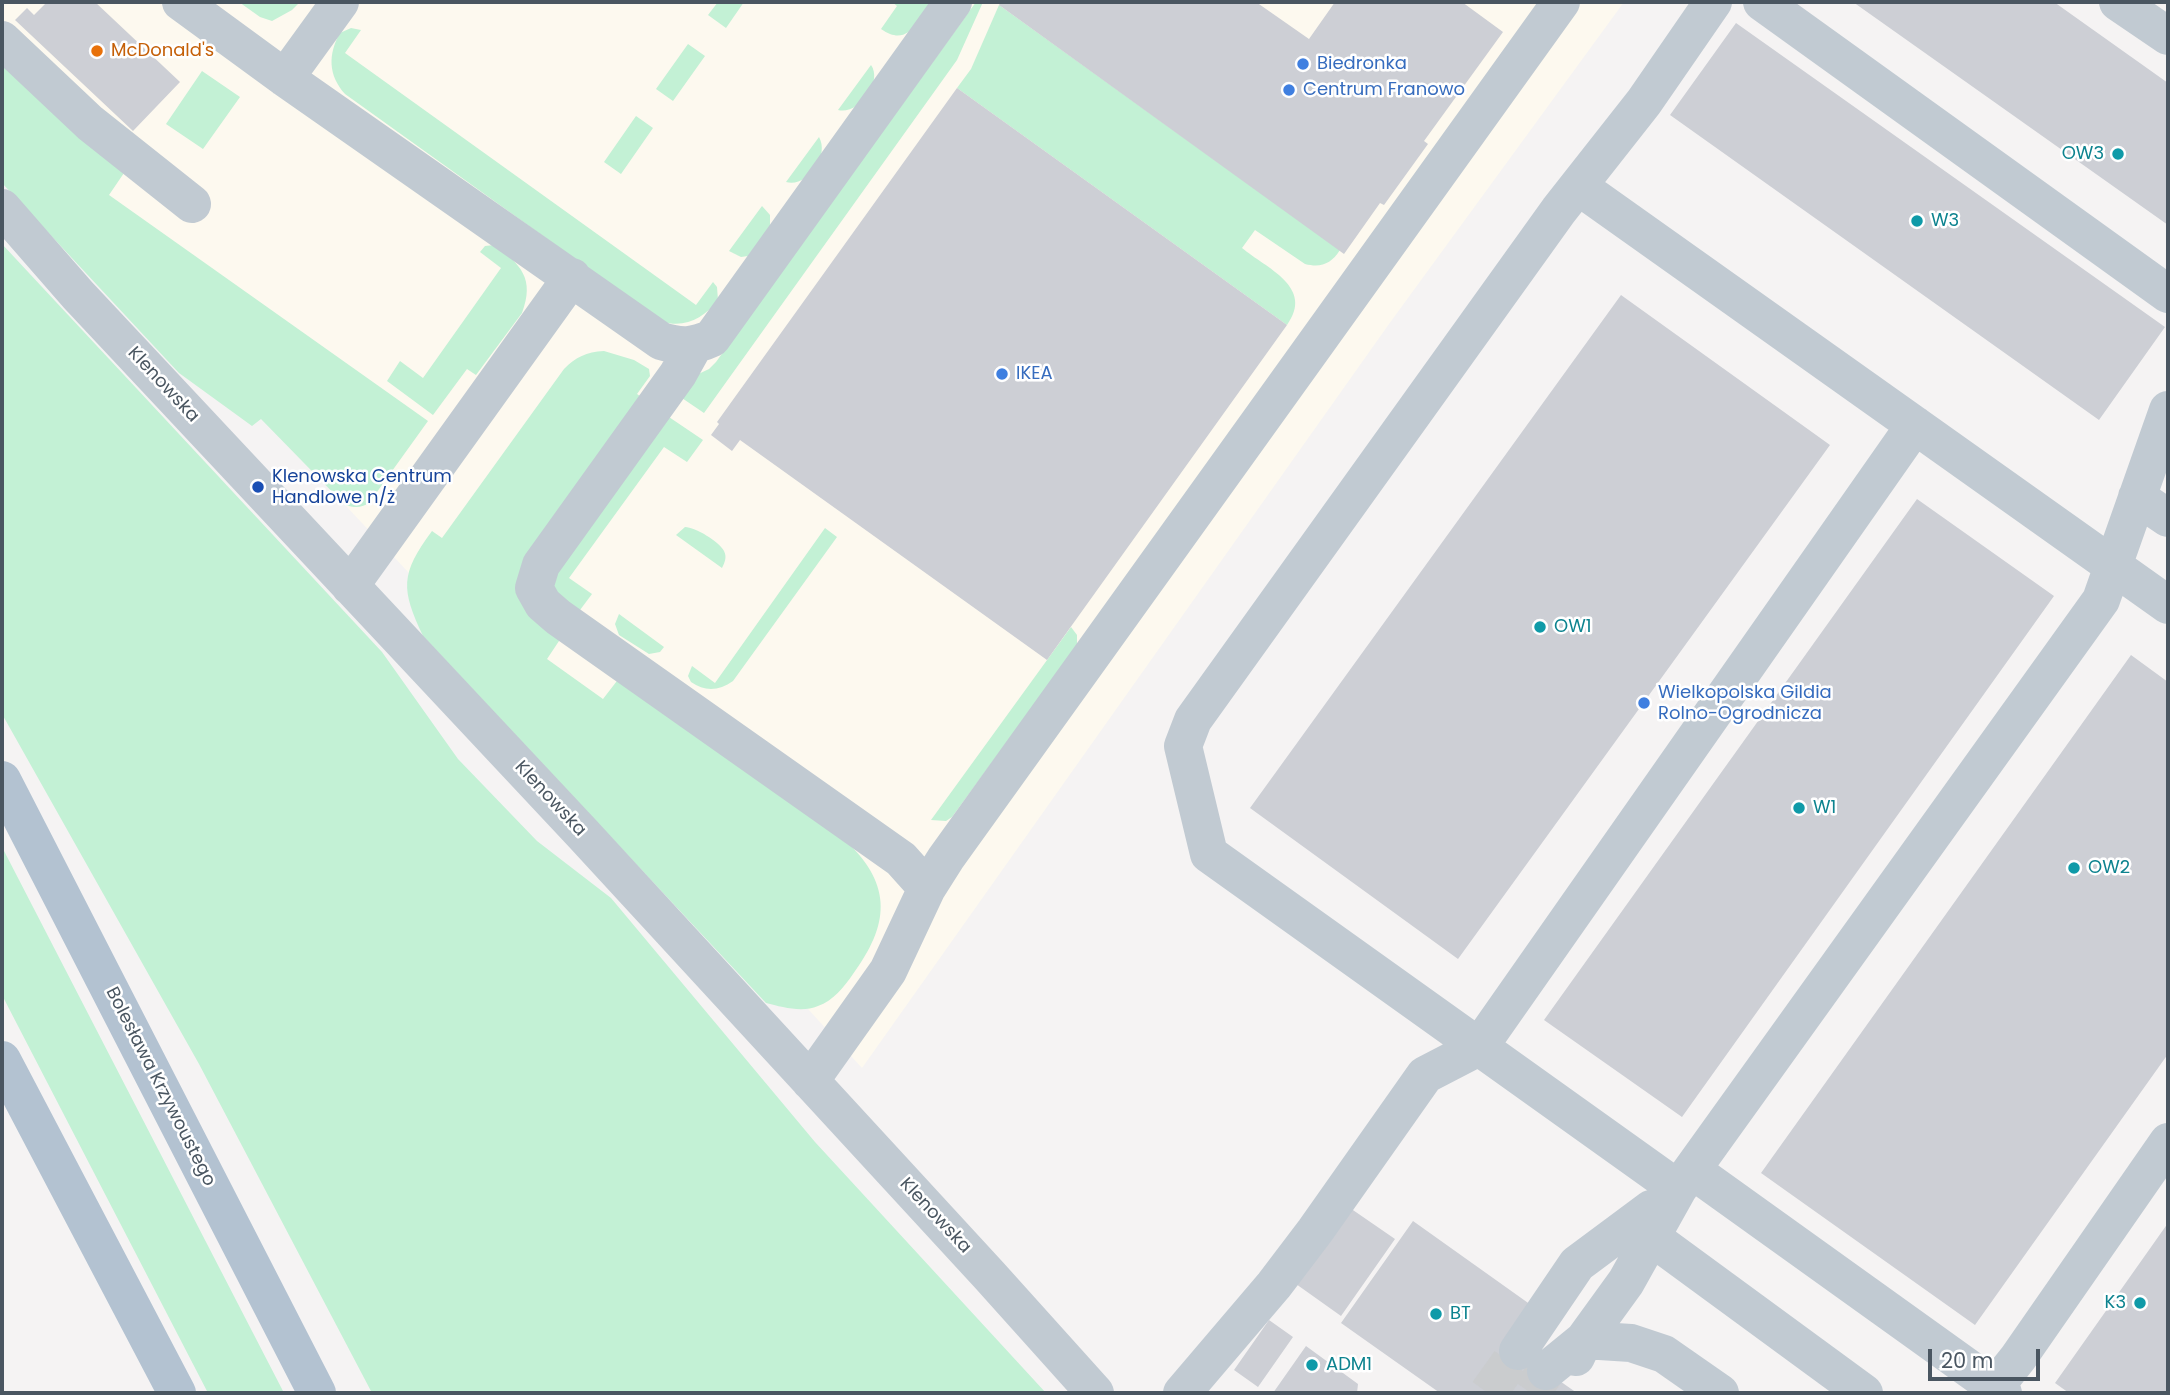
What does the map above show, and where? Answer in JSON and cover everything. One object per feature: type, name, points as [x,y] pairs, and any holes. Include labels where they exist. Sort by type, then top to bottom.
[{"type":"main road","name":"Bolesława Krzywoustego","points":[[2,780],[317,1393]]},
{"type":"main road","points":[[2,1060],[177,1393]]},
{"type":"street","points":[[181,2],[661,341],[693,347],[712,338],[953,2]]},
{"type":"street","points":[[285,78],[340,2]]},
{"type":"street","points":[[810,1081],[888,971],[928,888],[962,835],[1561,2]]},
{"type":"street","points":[[1713,2],[1644,102],[1578,186],[1193,720],[1183,746],[1209,854],[1479,1047],[1685,1179],[1996,1391],[2168,1142]]},
{"type":"street","points":[[1762,2],[2168,294]]},
{"type":"street","points":[[2119,2],[2168,36]]},
{"type":"street","points":[[2,40],[90,123],[192,204]]},
{"type":"street","points":[[1578,186],[2168,605]]},
{"type":"street","name":"Klenowska","points":[[2,208],[78,295],[810,1081],[1095,1393]]},
{"type":"street","points":[[350,586],[572,277]]},
{"type":"street","points":[[693,347],[678,374],[541,565],[534,588],[543,604],[901,859],[928,888]]},
{"type":"street","points":[[1641,1230],[1626,1282],[1584,1340],[1543,1369],[1577,1264],[1641,1230],[1685,1179],[2101,600],[2168,411]]},
{"type":"street","points":[[1182,1393],[1299,1252],[1425,1075],[1479,1047],[1915,425]]},
{"type":"street","points":[[2137,497],[2168,518]]},
{"type":"street","points":[[1641,1230],[1864,1393]]},
{"type":"street","points":[[1584,1340],[1631,1343],[1664,1354],[1720,1393]]},
{"type":"shaded area","points":[[2,2],[1624,2],[1389,324],[862,1068],[409,573],[2,140]]},
{"type":"green space","points":[[239,2],[300,2],[292,10],[272,21],[260,17]]},
{"type":"green space","points":[[718,2],[744,2],[726,28],[708,15]]},
{"type":"green space","points":[[892,2],[932,2],[911,30],[898,35],[881,29],[897,6]]},
{"type":"green space","points":[[976,2],[983,2],[957,60],[704,413],[676,394],[690,378],[709,369],[716,362]]},
{"type":"green space","points":[[999,5],[1340,250],[1325,264],[1305,264],[1255,230],[1242,248],[1274,271],[1291,289],[1295,300],[1294,312],[1287,325],[957,88],[971,69]]},
{"type":"green space","points":[[351,28],[361,30],[345,53],[696,305],[713,282],[717,287],[718,300],[707,312],[694,320],[679,324],[663,322],[345,94],[335,79],[332,57],[340,33]]},
{"type":"green space","points":[[688,44],[705,56],[673,101],[656,89]]},
{"type":"green space","points":[[2,65],[126,170],[109,195],[428,421],[369,503],[358,507],[345,505],[261,419],[252,426],[179,373],[2,183]]},
{"type":"green space","points":[[871,65],[874,80],[867,96],[854,107],[838,110]]},
{"type":"green space","points":[[202,71],[240,97],[203,149],[166,124]]},
{"type":"green space","points":[[636,116],[653,128],[621,174],[604,162]]},
{"type":"green space","points":[[819,137],[821,153],[815,169],[802,180],[786,182]]},
{"type":"green space","points":[[762,206],[770,215],[770,227],[748,256],[741,257],[729,251]]},
{"type":"green space","points":[[2,244],[382,652],[458,759],[537,841],[611,898],[815,1142],[1046,1393],[372,1393],[199,1064],[2,714]]},
{"type":"green space","points":[[494,245],[512,259],[523,273],[527,291],[522,313],[476,375],[467,369],[433,415],[387,381],[400,361],[423,378],[501,268],[480,252],[485,246]]},
{"type":"green space","points":[[604,351],[634,360],[649,369],[650,376],[637,394],[647,401],[525,569],[563,635],[547,659],[603,699],[620,677],[847,842],[862,858],[879,890],[881,906],[874,939],[842,989],[829,1001],[812,1008],[792,1009],[766,1003],[423,636],[411,606],[407,582],[409,571],[432,531],[442,538],[564,369],[582,356]]},
{"type":"green space","points":[[663,413],[703,440],[687,462],[664,447],[569,578],[592,594],[580,610],[565,612],[549,575]]},
{"type":"green space","points":[[685,527],[701,532],[722,547],[725,562],[722,568],[676,535]]},
{"type":"green space","points":[[825,528],[837,537],[733,681],[712,689],[691,682],[688,676],[692,666],[715,683]]},
{"type":"green space","points":[[619,614],[664,647],[660,652],[649,654],[619,635],[615,624]]},
{"type":"green space","points":[[1071,627],[1077,635],[1077,646],[952,817],[946,821],[931,820]]},
{"type":"green space","points":[[2,847],[284,1393],[208,1393],[18,1026],[2,995]]},
{"type":"building","name":"McDonald's","points":[[47,2],[95,2],[180,82],[133,131],[15,20],[27,8],[34,15]]},
{"type":"building","name":"Centrum Franowo","points":[[1001,2],[1256,2],[1309,39],[1335,2],[1462,2],[1503,32],[1424,141],[1428,144],[1384,205],[1380,203],[1344,254],[999,5]]},
{"type":"building","name":"OW3","points":[[1853,2],[2054,2],[2168,83],[2168,225]]},
{"type":"building","name":"W3","points":[[1736,23],[2165,327],[2099,420],[1670,115]]},
{"type":"building","name":"IKEA","points":[[957,88],[1287,325],[1047,660],[740,440],[732,451],[711,435],[719,424],[717,422]]},
{"type":"building","name":"OW1","points":[[1621,295],[1830,445],[1458,959],[1250,808]]},
{"type":"building","name":"W1","points":[[1917,499],[2054,596],[1682,1117],[1544,1020]]},
{"type":"building","name":"OW2","points":[[2131,655],[2168,682],[2168,1054],[1975,1325],[1761,1173]]},
{"type":"building","points":[[1350,1208],[1395,1239],[1341,1316],[1296,1284]]},
{"type":"building","name":"BT","points":[[1413,1221],[1531,1305],[1504,1342],[1577,1393],[1440,1393],[1341,1323]]},
{"type":"building","name":"K3","points":[[2168,1223],[2168,1393],[2069,1393],[2055,1383]]},
{"type":"building","points":[[1269,1320],[1293,1337],[1258,1387],[1234,1370]]},
{"type":"building","name":"ADM1","points":[[1306,1346],[1358,1384],[1357,1393],[1273,1393]]},
{"type":"tunnel","points":[[1488,1393],[1518,1351]]},
{"type":"tunnel","points":[[1531,1393],[1546,1371]]},
{"type":"place","name":"McDonald's","points":[[97,51]]},
{"type":"place","name":"Biedronka","points":[[1303,64]]},
{"type":"place","name":"Centrum Franowo","points":[[1289,90]]},
{"type":"place","name":"OW3","points":[[2118,154]]},
{"type":"place","name":"W3","points":[[1917,221]]},
{"type":"place","name":"IKEA","points":[[1002,374]]},
{"type":"place","name":"Klenowska Centrum Handlowe n/ż","points":[[258,487]]},
{"type":"place","name":"OW1","points":[[1540,627]]},
{"type":"place","name":"Wielkopolska Gildia Rolno-Ogrodnicza","points":[[1644,703]]},
{"type":"place","name":"W1","points":[[1799,808]]},
{"type":"place","name":"OW2","points":[[2074,868]]},
{"type":"place","name":"K3","points":[[2140,1303]]},
{"type":"place","name":"BT","points":[[1436,1314]]},
{"type":"place","name":"ADM1","points":[[1312,1365]]}]
